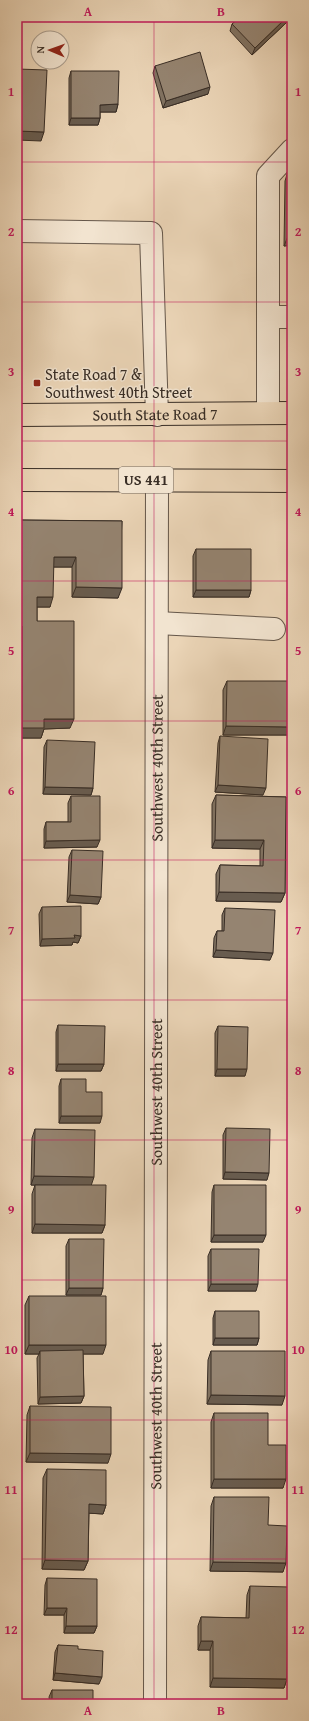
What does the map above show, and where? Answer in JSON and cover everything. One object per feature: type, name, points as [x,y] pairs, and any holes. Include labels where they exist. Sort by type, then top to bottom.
[{"type":"main road","name":"South State Road 7","points":[[17,415],[292,413]]},
{"type":"main road","name":"US 441","points":[[17,480],[292,481]]},
{"type":"street","points":[[268,413],[268,176],[292,150]]},
{"type":"street","points":[[17,231],[151,233],[157,415]]},
{"type":"street","points":[[268,317],[292,317]]},
{"type":"street","name":"Southwest 40th Street","points":[[155,1704],[157,480]]},
{"type":"street","points":[[157,623],[274,629]]},
{"type":"building","points":[[240,17],[287,17],[255,48],[232,24]]},
{"type":"building","points":[[200,52],[210,87],[166,101],[155,66]]},
{"type":"building","points":[[17,69],[47,70],[44,132],[17,131]]},
{"type":"building","points":[[71,71],[119,71],[118,104],[100,105],[100,118],[71,118]]},
{"type":"building","points":[[288,171],[292,171],[292,236],[288,236]]},
{"type":"building","points":[[17,520],[122,521],[122,588],[76,587],[76,557],[54,557],[53,597],[37,597],[37,621],[74,621],[74,719],[44,719],[44,728],[22,728],[22,626],[17,626]]},
{"type":"building","points":[[196,549],[251,549],[251,590],[196,590]]},
{"type":"building","points":[[227,681],[292,681],[292,727],[226,726]]},
{"type":"building","points":[[220,736],[268,739],[266,788],[218,785]]},
{"type":"building","points":[[47,740],[95,742],[93,788],[45,787]]},
{"type":"building","points":[[216,795],[286,797],[285,893],[219,892],[220,865],[263,866],[264,840],[215,840]]},
{"type":"building","points":[[71,796],[100,796],[100,840],[46,841],[46,822],[71,822]]},
{"type":"building","points":[[72,850],[103,851],[101,897],[70,895]]},
{"type":"building","points":[[81,906],[81,936],[74,935],[75,938],[42,939],[42,907]]},
{"type":"building","points":[[225,908],[275,910],[273,953],[216,950],[217,931],[224,931]]},
{"type":"building","points":[[58,1025],[105,1026],[104,1064],[58,1064]]},
{"type":"building","points":[[218,1026],[248,1027],[247,1069],[217,1069]]},
{"type":"building","points":[[61,1079],[86,1079],[86,1092],[102,1092],[102,1116],[61,1116]]},
{"type":"building","points":[[226,1128],[270,1129],[269,1173],[225,1172]]},
{"type":"building","points":[[35,1129],[95,1130],[94,1177],[34,1176]]},
{"type":"building","points":[[35,1185],[106,1185],[105,1225],[35,1224]]},
{"type":"building","points":[[214,1185],[266,1185],[266,1235],[214,1235]]},
{"type":"building","points":[[69,1239],[104,1239],[103,1288],[69,1288]]},
{"type":"building","points":[[211,1249],[259,1249],[258,1284],[211,1284]]},
{"type":"building","points":[[29,1296],[106,1296],[106,1345],[29,1345]]},
{"type":"building","points":[[215,1311],[259,1311],[259,1338],[215,1338]]},
{"type":"building","points":[[83,1350],[84,1396],[40,1397],[40,1351]]},
{"type":"building","points":[[211,1351],[285,1351],[285,1396],[211,1395]]},
{"type":"building","points":[[30,1406],[111,1407],[111,1454],[30,1453]]},
{"type":"building","points":[[214,1413],[268,1413],[268,1445],[286,1445],[286,1479],[214,1479]]},
{"type":"building","points":[[47,1469],[106,1470],[106,1505],[89,1504],[88,1561],[45,1560]]},
{"type":"building","points":[[214,1497],[269,1497],[268,1525],[287,1526],[286,1563],[213,1562]]},
{"type":"building","points":[[47,1578],[97,1579],[97,1626],[66,1626],[67,1608],[47,1608]]},
{"type":"building","points":[[250,1586],[289,1587],[287,1679],[213,1678],[213,1641],[201,1641],[201,1617],[249,1618]]},
{"type":"building","points":[[58,1645],[78,1646],[78,1649],[103,1651],[102,1677],[55,1673]]},
{"type":"building","points":[[52,1690],[93,1690],[93,1704],[52,1704]]},
{"type":"building","points":[[252,1703],[252,1704],[215,1704]]},
{"type":"place","name":"State Road 7 & Southwest 40th Street","points":[[37,383]]}]
